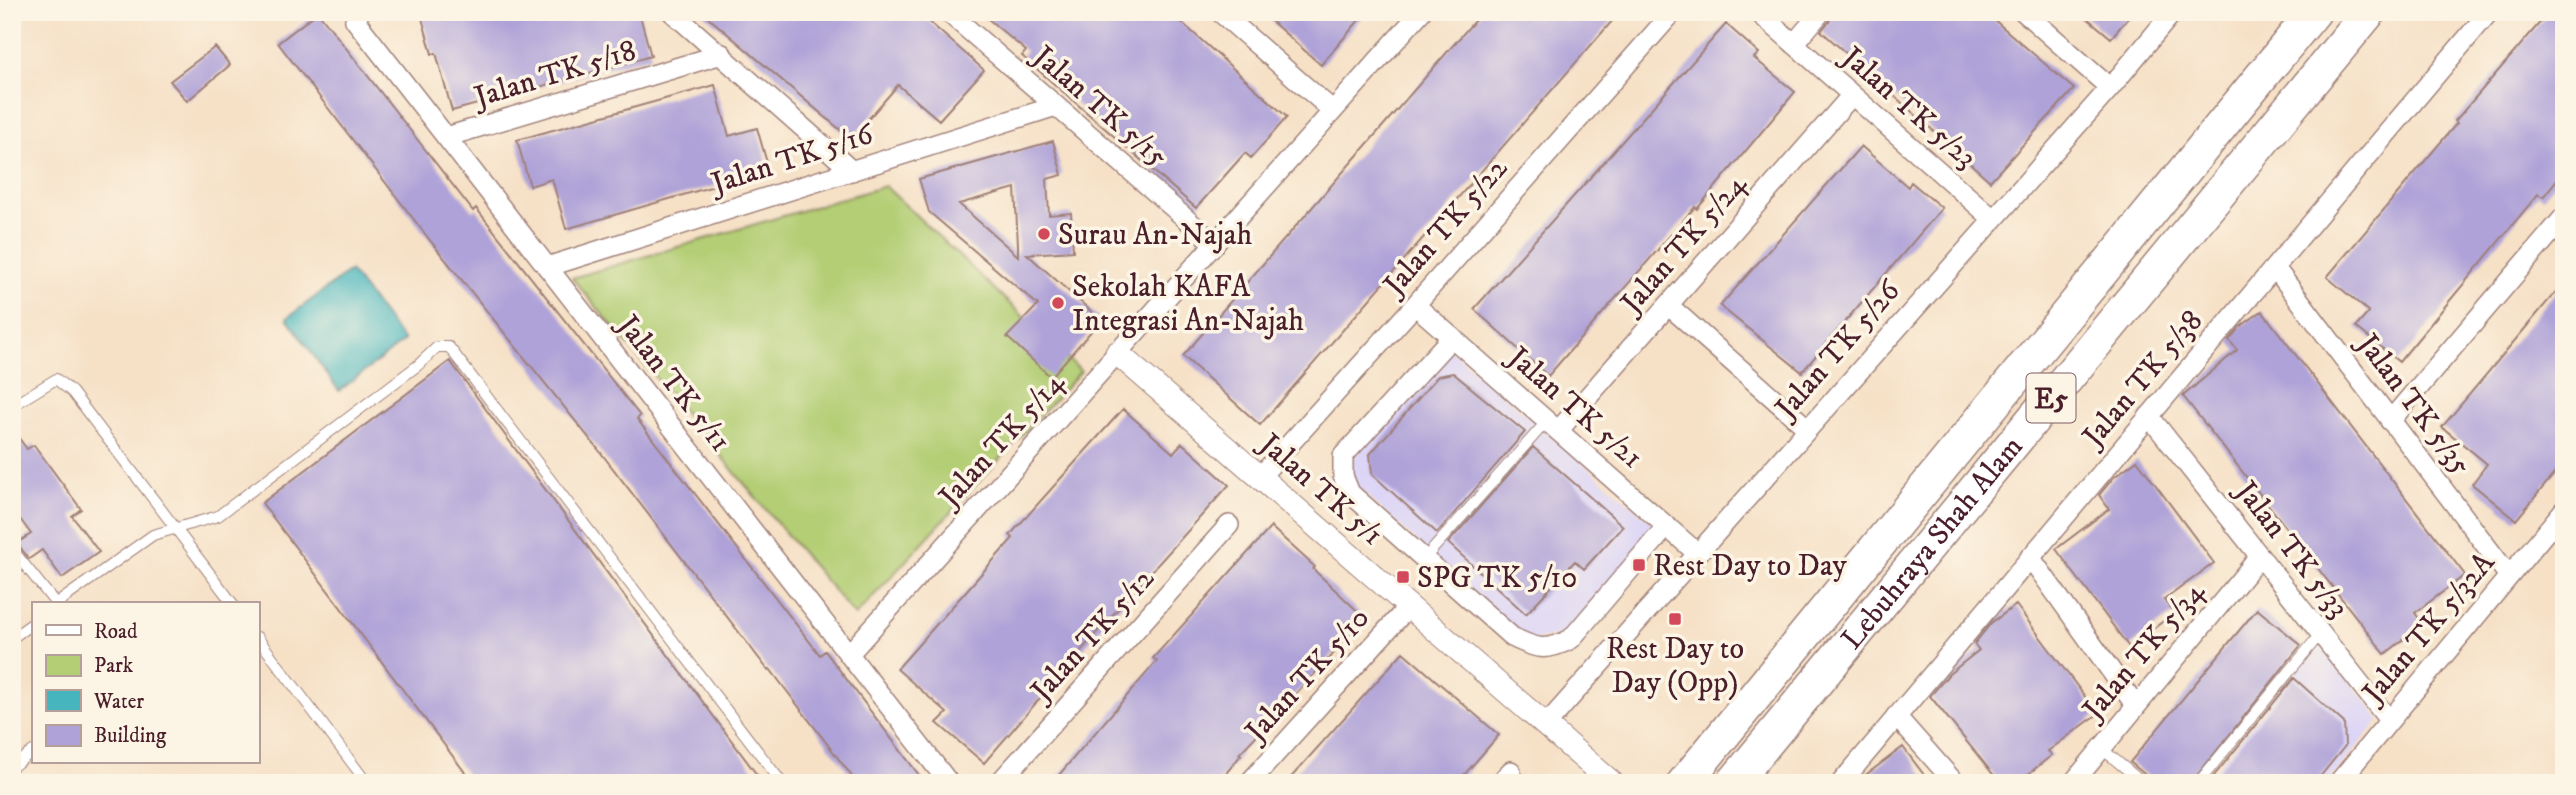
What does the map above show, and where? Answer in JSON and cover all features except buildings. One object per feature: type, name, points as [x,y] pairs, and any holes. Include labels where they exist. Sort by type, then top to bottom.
[{"type":"highway","name":"Lebuhraya Shah Alam","points":[[1684,783],[2314,12]]},
{"type":"highway","name":"Lebuhraya Shah Alam","points":[[1733,783],[2369,12]]},
{"type":"street","points":[[672,12],[852,171]]},
{"type":"street","name":"Jalan TK 5/15","points":[[948,12],[1214,244]]},
{"type":"street","points":[[1220,12],[1333,111]]},
{"type":"street","name":"Jalan TK 5/14","points":[[849,654],[1421,12]]},
{"type":"street","name":"Jalan TK 5/22","points":[[1261,477],[1673,12]]},
{"type":"street","name":"Jalan TK 5/23","points":[[1758,12],[1992,218]]},
{"type":"street","points":[[1794,44],[1821,12]]},
{"type":"street","points":[[2024,12],[2110,88]]},
{"type":"street","name":"Jalan TK 5/26","points":[[1546,725],[1992,218],[2110,88],[2173,12]]},
{"type":"street","name":"Jalan TK 5/38","points":[[1841,783],[2489,12]]},
{"type":"street","name":"Jalan TK 5/11","points":[[357,16],[446,137],[949,783]]},
{"type":"street","name":"Jalan TK 5/18","points":[[446,137],[722,54]]},
{"type":"street","name":"Jalan TK 5/24","points":[[1552,426],[1668,305],[1852,95]]},
{"type":"street","name":"Jalan TK 5/16","points":[[547,267],[1056,106]]},
{"type":"street","points":[[2390,421],[2564,217]]},
{"type":"street","name":"Jalan TK 5/35","points":[[2275,268],[2509,576]]},
{"type":"street","name":"Jalan TK 5/21","points":[[1415,305],[1697,553]]},
{"type":"street","points":[[1668,305],[1807,428]]},
{"type":"street","points":[[1452,337],[1343,456],[1343,476],[1350,493],[1512,637],[1532,647],[1554,648],[1571,639],[1667,526]]},
{"type":"street","name":"Jalan TK 5/1","points":[[1117,353],[1612,783]]},
{"type":"street","name":"Jalan TK 5/33","points":[[2149,416],[2389,720]]},
{"type":"street","name":"Jalan TK 5/32A","points":[[2338,783],[2564,510]]},
{"type":"street","name":"Jalan TK 5/12","points":[[999,783],[1229,525]]},
{"type":"street","name":"Jalan TK 5/34","points":[[2073,783],[2260,556]]},
{"type":"street","points":[[2030,557],[2136,706]]},
{"type":"street","name":"Jalan TK 5/10","points":[[1249,783],[1409,606]]},
{"type":"street","points":[[1896,716],[1955,783]]},
{"type":"lane","points":[[59,602],[153,535],[218,516],[437,347],[449,347],[782,783]]},
{"type":"lane","points":[[12,406],[56,379],[72,392],[232,602]]},
{"type":"lane","points":[[1424,559],[1552,426]]},
{"type":"lane","points":[[12,549],[54,602]]},
{"type":"lane","points":[[12,638],[32,624]]},
{"type":"lane","points":[[2198,783],[2321,633]]},
{"type":"lane","points":[[259,640],[367,783]]},
{"type":"lane","points":[[2101,748],[2143,783]]},
{"type":"lane","points":[[12,767],[32,752]]},
{"type":"shaded area","points":[[1451,350],[1657,527],[1565,634],[1534,640],[1515,630],[1357,487],[1351,474],[1351,460]]},
{"type":"shaded area","points":[[2319,643],[2380,719],[2327,783],[2205,783]]},
{"type":"green space","points":[[885,186],[1081,371],[855,616],[572,278]]},
{"type":"water","points":[[350,271],[404,341],[339,391],[287,318]]},
{"type":"place","name":"Surau An-Najah","points":[[1044,234]]},
{"type":"place","name":"Sekolah KAFA Integrasi An-Najah","points":[[1058,303]]},
{"type":"place","name":"Rest Day to Day","points":[[1639,565]]},
{"type":"place","name":"SPG TK 5/10","points":[[1403,577]]},
{"type":"place","name":"Rest Day to Day (Opp)","points":[[1675,619]]}]
